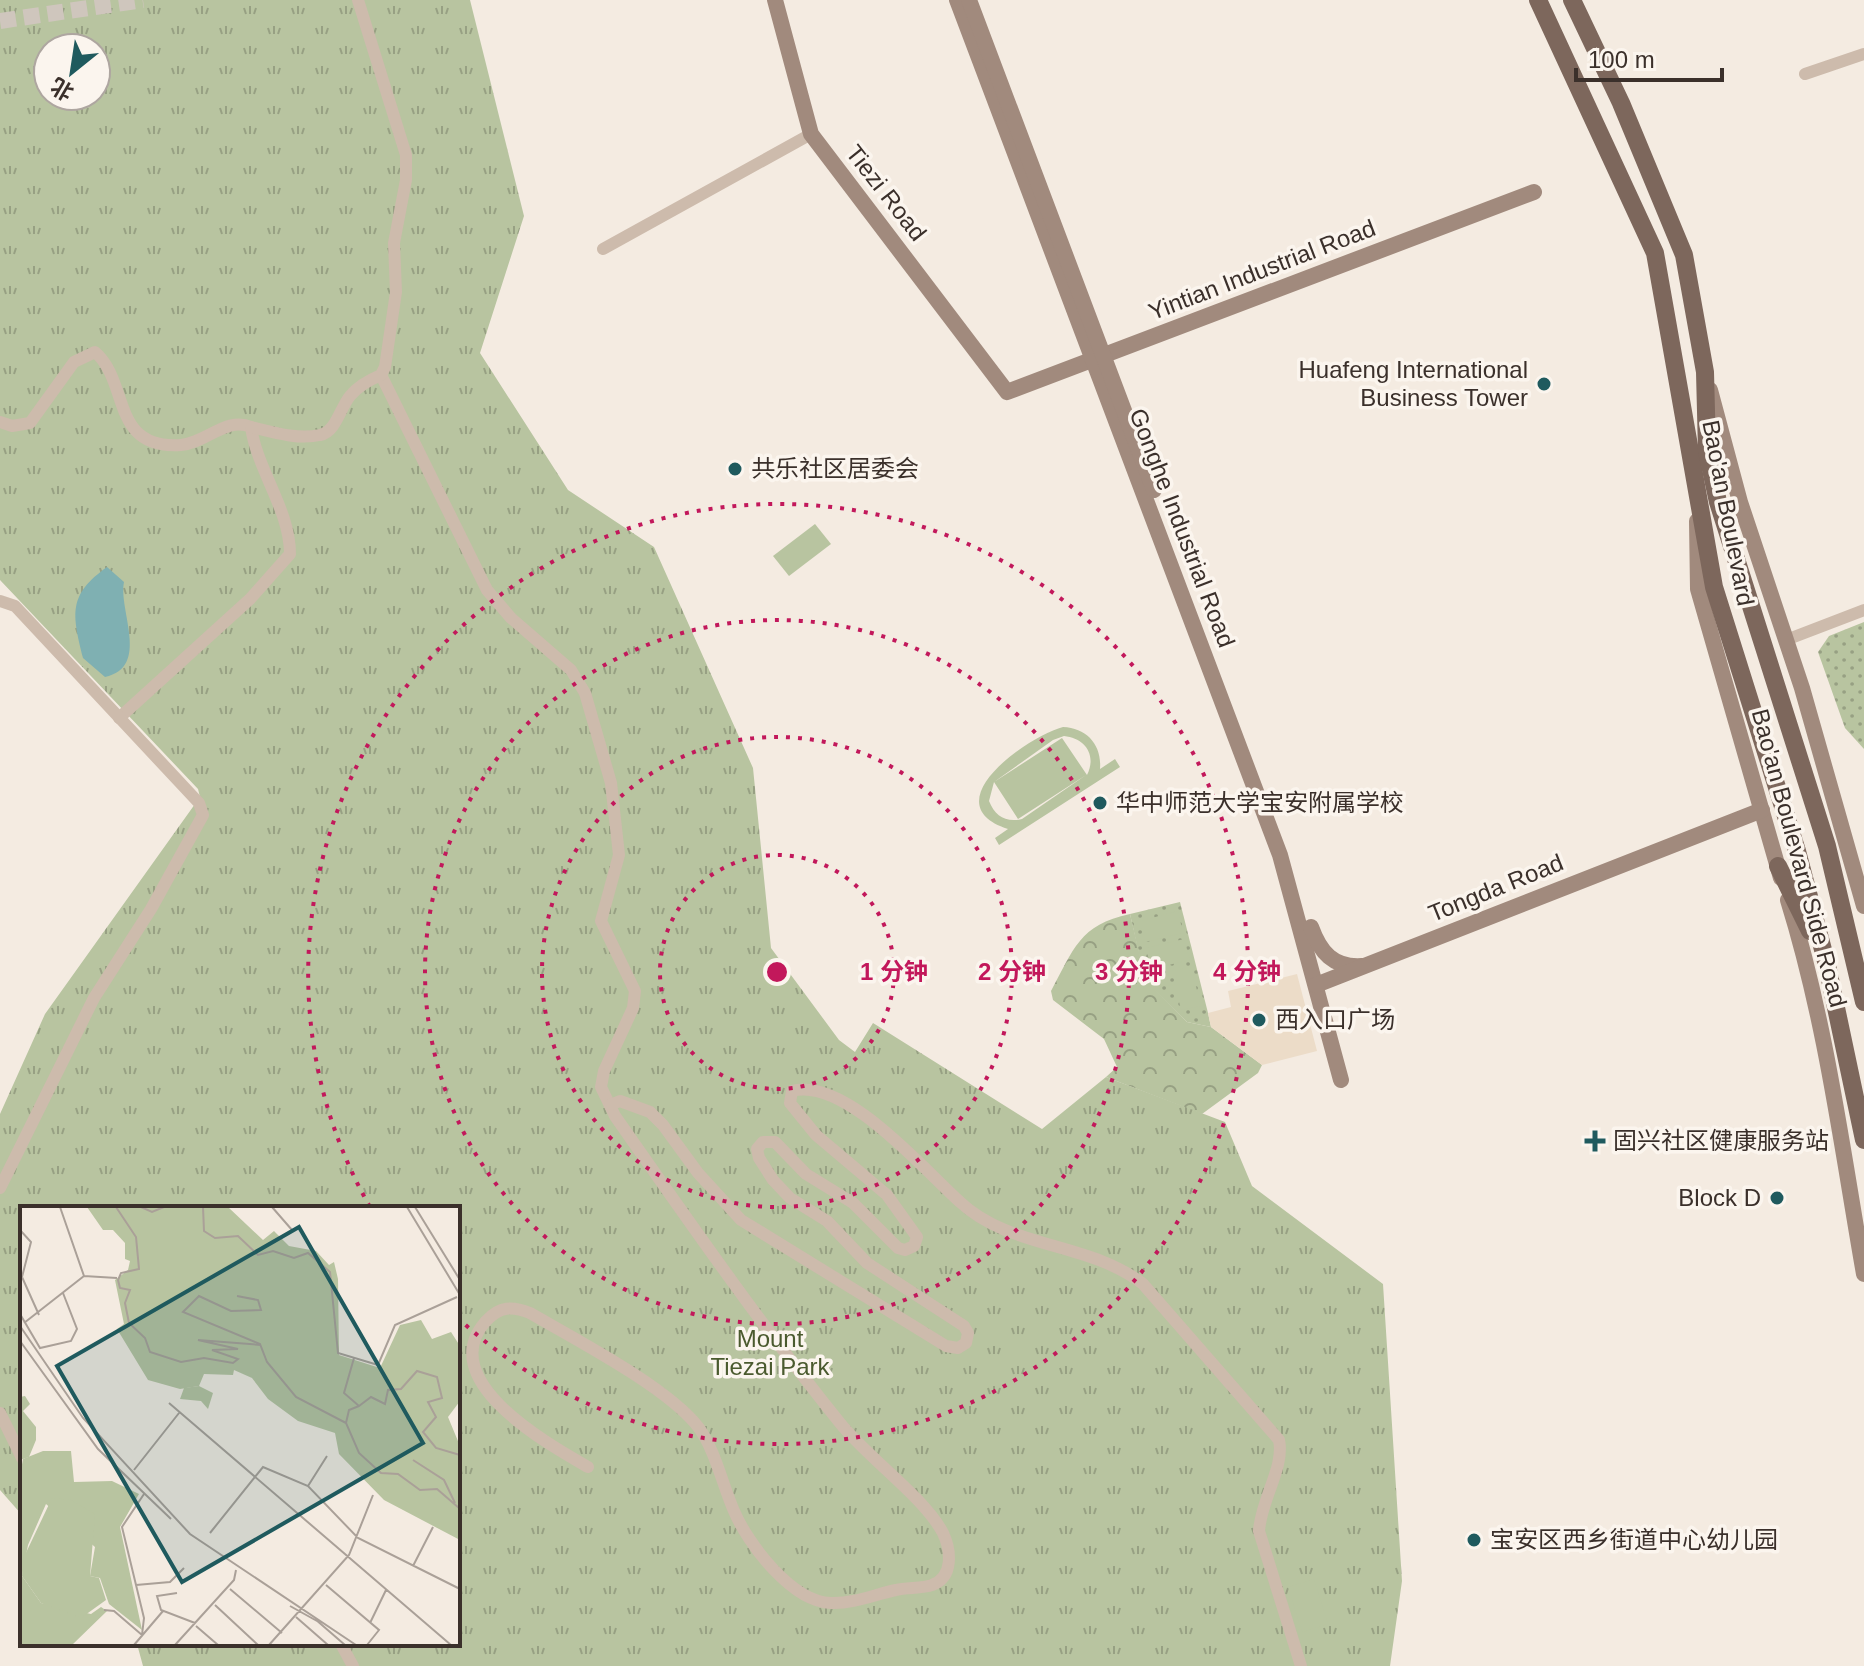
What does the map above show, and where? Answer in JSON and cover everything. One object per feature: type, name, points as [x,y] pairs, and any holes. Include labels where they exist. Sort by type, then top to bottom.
[{"type":"main road","name":"Bao'an Boulevard","points":[[1538,0],[1655,253],[1696,502],[1714,587],[1797,851],[1827,965],[1864,1140]]},
{"type":"main road","name":"Bao'an Boulevard","points":[[1572,0],[1621,103],[1684,255],[1705,372],[1707,451],[1718,502],[1827,846],[1864,1002]]},
{"type":"main road","points":[[1778,866],[1827,965]]},
{"type":"street","points":[[358,0],[406,155],[406,180],[394,243],[396,292],[381,375],[487,590],[511,618],[571,670],[585,693],[611,783],[619,855],[601,921],[635,991],[633,1008],[604,1071],[601,1087],[615,1103],[771,1338],[862,1450],[922,1507],[943,1534],[950,1559],[945,1576],[932,1585],[838,1603],[810,1597],[760,1557],[746,1537],[700,1429],[674,1403],[530,1313],[513,1306],[497,1311],[484,1322],[473,1349],[473,1364],[480,1380],[493,1398],[531,1433],[588,1467]]},
{"type":"street","name":"Tiezi Road","points":[[775,0],[811,134],[1007,392]]},
{"type":"street","name":"Gonghe Industrial Road","points":[[957,0],[1291,852],[1311,927],[1320,984]]},
{"type":"street","name":"Gonghe Industrial Road","points":[[969,0],[1280,855],[1344,1075]]},
{"type":"street","points":[[1805,74],[1864,54]]},
{"type":"street","points":[[603,249],[811,134]]},
{"type":"street","name":"Yintian Industrial Road","points":[[1007,392],[1534,192]]},
{"type":"street","points":[[0,422],[12,426],[30,423],[74,362],[95,352],[111,372],[123,414],[134,429],[153,440],[176,445],[194,443],[229,424],[242,423],[292,435],[322,435],[332,428],[348,398],[366,382],[381,375]]},
{"type":"street","name":"Bao'an Boulevard Side Road","points":[[1705,372],[1740,502],[1835,799],[1864,906]]},
{"type":"street","points":[[119,718],[250,599],[290,554],[290,537],[254,453],[251,427]]},
{"type":"street","name":"Bao'an Boulevard Side Road","points":[[1696,502],[1698,589],[1818,1016],[1848,1167],[1864,1274]]},
{"type":"street","points":[[0,601],[15,606],[199,803],[203,815],[151,909],[94,998],[0,1188]]},
{"type":"street","points":[[1786,640],[1864,610]]},
{"type":"street","name":"Tongda Road","points":[[1320,984],[1762,810]]},
{"type":"street","points":[[1311,927],[1320,948],[1335,962],[1354,966],[1375,962]]},
{"type":"street","points":[[615,1103],[650,1112],[718,1198],[741,1220],[946,1346],[958,1348],[966,1343],[964,1326],[867,1263],[827,1221],[790,1198],[773,1180],[757,1149],[763,1142],[775,1142],[806,1174],[853,1203],[898,1248],[905,1250],[914,1246],[917,1237],[887,1195],[816,1135],[790,1103],[792,1091],[804,1088],[825,1091],[911,1155],[961,1204],[1009,1227],[1088,1254],[1131,1275],[1154,1296],[1275,1433],[1281,1458],[1260,1508],[1259,1531],[1301,1666]]},
{"type":"street","points":[[0,1413],[20,1454]]},
{"type":"street","points":[[342,1646],[353,1666]]},
{"type":"green space","name":"Mount Tiezai Park","points":[[0,0],[470,0],[524,216],[480,353],[568,490],[654,547],[753,768],[771,948],[839,1040],[855,1052],[873,1023],[1042,1129],[1106,1077],[1225,1122],[1252,1186],[1383,1284],[1402,1581],[1390,1666],[143,1666],[138,1646],[460,1646],[460,1206],[20,1206],[20,1513],[0,1490],[0,1114],[45,1014],[200,797],[198,789],[0,580]]},
{"type":"green space","points":[[815,524],[831,544],[789,576],[773,556]]},
{"type":"green space","points":[[1864,622],[1864,749],[1845,728],[1818,652],[1829,636]]},
{"type":"green space","points":[[1063,727],[1086,734],[1096,745],[1100,769],[1115,759],[1120,767],[999,845],[995,838],[1008,829],[987,818],[979,804],[982,788],[1010,757],[1047,733]],"holes":[[[1064,736],[1083,744],[1091,761],[1087,775],[1062,738],[994,782],[1053,740]],[[1086,775],[1022,819],[1016,820],[1002,817],[991,806],[989,801],[994,782],[1018,819]]]},
{"type":"green space","points":[[1180,902],[1211,1027],[1187,1022],[1145,981],[1130,914]]},
{"type":"green space","points":[[1178,911],[1183,933],[1145,942],[1140,921]]},
{"type":"green space","points":[[1130,914],[1146,981],[1187,1022],[1211,1027],[1262,1065],[1258,1073],[1202,1114],[1106,1077],[1117,1067],[1104,1039],[1053,1000],[1051,991],[1080,941],[1099,925]]},
{"type":"green space","points":[[1184,939],[1190,960],[1151,969],[1146,948]]},
{"type":"green space","points":[[1191,967],[1201,1006],[1181,1010],[1172,971]]},
{"type":"green space","points":[[1314,1579],[1328,1624],[1302,1632],[1288,1587]]},
{"type":"shaded area","name":"西入口广场","points":[[1297,974],[1317,1051],[1262,1065],[1211,1027],[1208,1013],[1231,1007],[1228,991]]},
{"type":"water","points":[[107,567],[124,582],[130,650],[127,662],[119,671],[105,677],[83,658],[75,617],[79,596],[94,577]]},
{"type":"tunnel","points":[[0,21],[143,0]]},
{"type":"place","name":"Huafeng International Business Tower","points":[[1544,384]]},
{"type":"place","name":"共乐社区居委会","points":[[735,469]]},
{"type":"place","name":"华中师范大学宝安附属学校","points":[[1100,803]]},
{"type":"place","name":"西入口广场","points":[[1259,1020]]},
{"type":"place","name":"固兴社区健康服务站","points":[[1595,1141]]},
{"type":"place","name":"Block D","points":[[1777,1198]]},
{"type":"place","name":"宝安区西乡街道中心幼儿园","points":[[1474,1540]]}]
